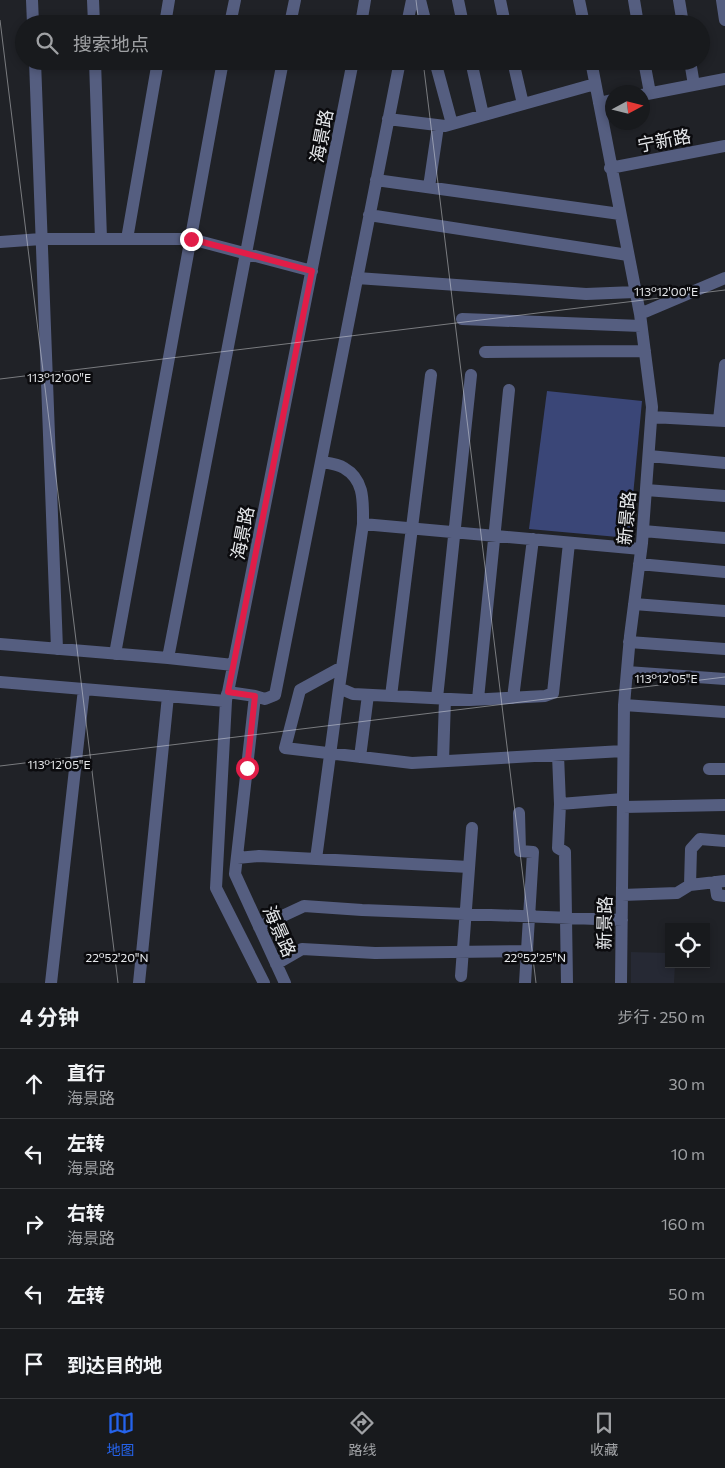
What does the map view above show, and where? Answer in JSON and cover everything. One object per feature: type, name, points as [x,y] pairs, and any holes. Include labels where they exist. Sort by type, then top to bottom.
[{"type":"street","points":[[32,0],[33,15]]},
{"type":"street","points":[[94,0],[94,15]]},
{"type":"street","points":[[166,15],[169,0]]},
{"type":"street","points":[[232,15],[235,0]]},
{"type":"street","points":[[292,15],[295,0]]},
{"type":"street","points":[[362,15],[365,0]]},
{"type":"street","points":[[409,15],[412,0]]},
{"type":"street","points":[[420,0],[424,15]]},
{"type":"street","points":[[458,0],[461,15]]},
{"type":"street","points":[[500,0],[503,15]]},
{"type":"street","points":[[580,0],[582,15]]},
{"type":"street","points":[[634,0],[636,15]]},
{"type":"street","points":[[679,0],[682,15]]},
{"type":"street","points":[[722,0],[725,20]]},
{"type":"street","points":[[34,70],[57,649]]},
{"type":"street","points":[[95,70],[101,239]]},
{"type":"street","points":[[127,239],[156,70]]},
{"type":"street","points":[[115,654],[221,70]]},
{"type":"street","points":[[168,658],[281,70]]},
{"type":"street","name":"海景路","points":[[264,983],[216,888],[227,696],[351,70]]},
{"type":"street","points":[[0,682],[168,696],[255,696],[265,699],[275,695],[398,70]]},
{"type":"street","points":[[438,70],[452,124]]},
{"type":"street","points":[[474,70],[483,115]]},
{"type":"street","points":[[515,70],[523,104]]},
{"type":"street","name":"新景路","points":[[593,70],[640,320],[652,407],[643,531],[629,642],[624,705],[621,983]]},
{"type":"street","points":[[645,70],[645,85]]},
{"type":"street","points":[[692,70],[694,85]]},
{"type":"street","points":[[650,93],[725,78]]},
{"type":"street","points":[[388,119],[444,126],[595,84]]},
{"type":"street","points":[[599,103],[605,102]]},
{"type":"street","points":[[430,188],[438,126]]},
{"type":"street","name":"宁新路","points":[[610,168],[725,146]]},
{"type":"street","points":[[376,180],[620,214]]},
{"type":"street","points":[[369,215],[628,255]]},
{"type":"street","points":[[0,242],[41,239],[191,239],[312,271]]},
{"type":"street","points":[[357,278],[586,294],[635,292]]},
{"type":"street","points":[[462,320],[640,320],[725,278]]},
{"type":"street","points":[[486,352],[645,351]]},
{"type":"street","points":[[652,417],[722,421],[725,365]]},
{"type":"street","points":[[391,696],[431,375]]},
{"type":"street","points":[[443,761],[441,698],[455,532],[472,376]]},
{"type":"street","points":[[478,700],[509,390]]},
{"type":"street","points":[[649,456],[725,463]]},
{"type":"street","points":[[316,859],[363,524],[363,500],[358,480],[343,467],[321,462]]},
{"type":"street","points":[[646,490],[725,496]]},
{"type":"street","points":[[363,524],[641,550]]},
{"type":"street","points":[[643,531],[725,538]]},
{"type":"street","points":[[513,698],[534,540]]},
{"type":"street","points":[[339,688],[353,694],[478,700],[545,696],[553,692],[569,543]]},
{"type":"street","points":[[639,564],[725,572]]},
{"type":"street","points":[[634,604],[725,611]]},
{"type":"street","points":[[629,642],[725,649]]},
{"type":"street","points":[[0,644],[233,665]]},
{"type":"street","points":[[342,666],[300,690],[285,748],[412,763],[623,751]]},
{"type":"street","points":[[627,672],[725,679]]},
{"type":"street","points":[[51,983],[84,689]]},
{"type":"street","points":[[360,757],[368,695]]},
{"type":"street","points":[[139,983],[168,696]]},
{"type":"street","name":"海景路","points":[[255,696],[235,874],[285,983]]},
{"type":"street","points":[[624,705],[725,712]]},
{"type":"street","points":[[558,755],[560,804],[558,848],[565,852],[567,983]]},
{"type":"street","points":[[709,768],[725,769]]},
{"type":"street","points":[[560,804],[725,805]]},
{"type":"street","points":[[519,813],[520,851],[533,852],[525,983]]},
{"type":"street","points":[[461,976],[472,828]]},
{"type":"street","points":[[690,885],[691,849],[700,840],[725,841]]},
{"type":"street","points":[[237,858],[259,856],[469,867]]},
{"type":"street","points":[[622,895],[677,893],[690,885],[720,882],[717,895],[725,896]]},
{"type":"street","points":[[260,927],[304,906],[622,920]]},
{"type":"street","points":[[276,964],[302,949],[375,953],[527,951]]},
{"type":"shaded area","points":[[547,391],[642,401],[629,538],[529,529]]},
{"type":"shaded area","points":[[631,952],[665,953],[665,968],[675,968],[674,983],[631,983]]},
{"type":"route","points":[[191,239],[312,271],[228,692],[255,696],[247,768]]}]
